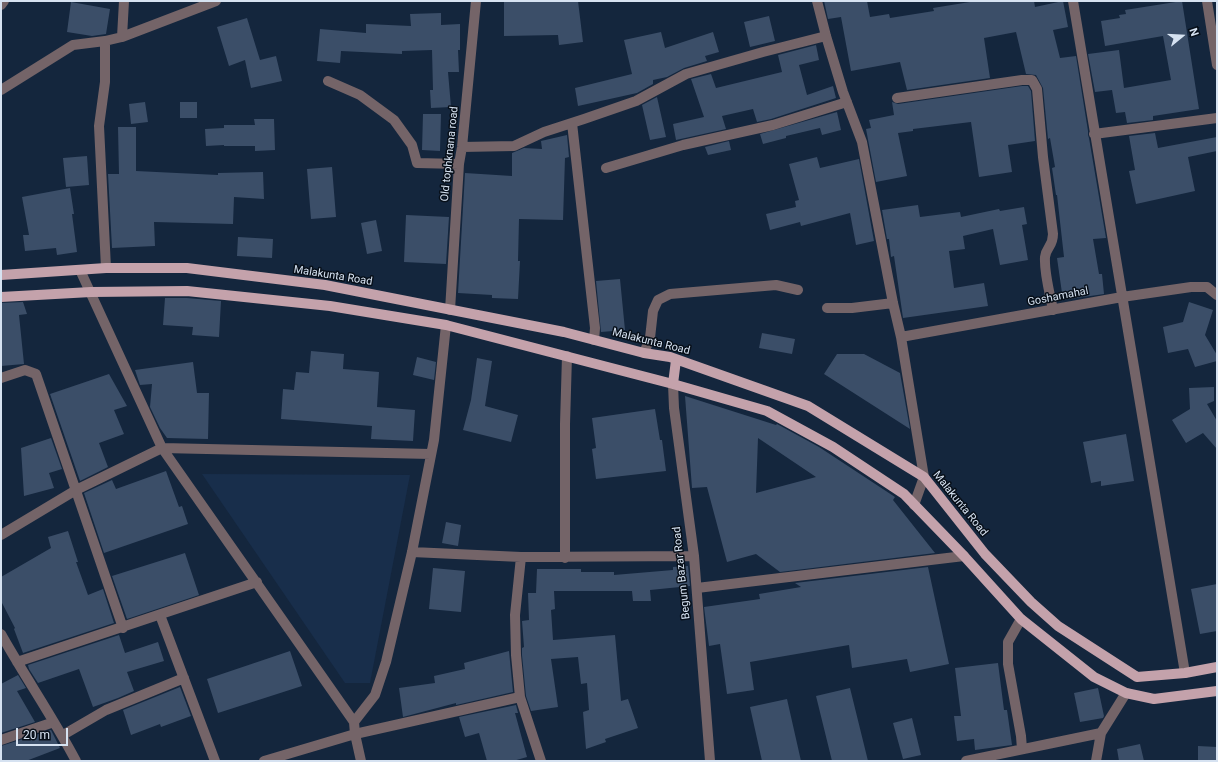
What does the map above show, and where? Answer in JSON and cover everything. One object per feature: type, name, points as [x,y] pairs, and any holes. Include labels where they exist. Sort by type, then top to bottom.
[{"type":"main road","name":"Malakunta Road","points":[[1,274],[106,268],[195,269],[325,285],[564,332],[676,360],[808,406],[924,477],[985,554],[1031,602],[1058,626],[1137,677],[1185,673],[1217,667]]},
{"type":"main road","points":[[1,297],[91,292],[187,291],[330,306],[446,325],[673,384],[767,411],[833,447],[904,494],[964,556],[1021,619],[1094,677],[1126,693],[1154,699],[1217,691]]},
{"type":"main road","points":[[673,384],[676,360]]},
{"type":"main road","points":[[1047,640],[1058,626]]},
{"type":"street","points":[[1,5],[4,1]]},
{"type":"street","points":[[122,37],[124,1]]},
{"type":"street","points":[[1,90],[73,46],[122,37],[216,1]]},
{"type":"street","name":"Old tophknana road","points":[[450,310],[459,164],[462,147],[476,1]]},
{"type":"street","points":[[817,1],[826,36],[847,102],[862,142],[901,337],[924,477],[914,505]]},
{"type":"street","points":[[1073,1],[1185,673]]},
{"type":"street","points":[[1207,1],[1217,64]]},
{"type":"street","points":[[462,147],[514,146],[544,132],[636,101],[686,74],[826,36]]},
{"type":"street","points":[[106,41],[105,82],[99,126],[106,268]]},
{"type":"street","points":[[897,98],[1022,80],[1032,80],[1036,84],[1043,157],[1053,234],[1053,241],[1046,252],[1045,264],[1053,310]]},
{"type":"street","points":[[328,81],[360,95],[394,120],[412,145],[417,163],[459,164]]},
{"type":"street","points":[[606,168],[683,145],[773,125],[847,102]]},
{"type":"street","points":[[1094,134],[1217,118]]},
{"type":"street","points":[[572,123],[595,328],[594,340]]},
{"type":"street","points":[[80,270],[162,448],[354,722],[361,761]]},
{"type":"street","points":[[644,353],[650,338],[653,311],[658,300],[670,294],[776,285],[798,290]]},
{"type":"street","name":"Goshamahal","points":[[901,337],[1122,297],[1191,287],[1207,287],[1217,295]]},
{"type":"street","points":[[827,308],[852,308],[893,303]]},
{"type":"street","points":[[354,722],[374,695],[384,669],[412,552],[434,440],[446,325]]},
{"type":"street","points":[[565,558],[565,424],[567,356]]},
{"type":"street","points":[[1,378],[25,370],[36,374],[123,628]]},
{"type":"street","name":"Begum Bazar Road","points":[[673,384],[674,408],[694,556],[710,761]]},
{"type":"street","points":[[1,535],[76,490],[162,448],[431,454]]},
{"type":"street","points":[[412,552],[565,558],[694,556]]},
{"type":"street","points":[[697,588],[964,556]]},
{"type":"street","points":[[521,557],[515,615],[516,655],[520,697],[541,761]]},
{"type":"street","points":[[17,662],[123,628],[257,582]]},
{"type":"street","points":[[160,615],[215,761]]},
{"type":"street","points":[[1021,619],[1008,642],[1008,664],[1022,749]]},
{"type":"street","points":[[1,634],[63,736],[76,761]]},
{"type":"street","points":[[63,736],[106,710],[184,678]]},
{"type":"street","points":[[1096,761],[1101,733],[1126,693]]},
{"type":"street","points":[[264,761],[355,734],[520,697]]},
{"type":"street","points":[[1,740],[54,722]]},
{"type":"street","points":[[966,761],[1101,733]]},
{"type":"shaded area","points":[[202,474],[410,475],[370,683],[345,683]]},
{"type":"building","points":[[504,1],[578,1],[583,42],[559,45],[558,35],[504,36]]},
{"type":"building","points":[[824,1],[867,1],[870,17],[889,14],[890,18],[934,11],[933,8],[976,1],[1034,1],[1035,7],[1063,1],[1068,27],[1053,30],[1060,58],[1076,56],[1106,238],[1093,239],[1099,274],[1102,274],[1104,294],[1063,300],[1057,258],[1064,257],[1057,195],[1052,168],[1055,167],[1050,138],[1048,139],[1043,88],[1036,75],[1026,74],[1016,32],[984,38],[990,78],[907,90],[900,62],[851,71],[841,17],[828,19]]},
{"type":"building","points":[[1182,1],[1199,109],[1153,116],[1153,120],[1127,123],[1125,112],[1116,113],[1112,90],[1095,92],[1088,54],[1119,50],[1124,88],[1171,80],[1163,36],[1105,46],[1101,21],[1120,18],[1119,15],[1126,14],[1125,10]]},
{"type":"building","points":[[71,2],[110,9],[106,34],[92,36],[67,32]]},
{"type":"building","points":[[441,13],[441,25],[460,24],[460,50],[458,50],[459,72],[448,72],[451,107],[431,108],[430,90],[433,90],[432,50],[402,51],[402,54],[341,51],[340,63],[317,61],[320,29],[366,33],[366,24],[411,26],[410,14]]},
{"type":"building","points":[[769,16],[775,41],[750,47],[744,22]]},
{"type":"building","points":[[247,18],[260,60],[276,56],[282,81],[251,88],[245,60],[229,66],[217,27]]},
{"type":"building","points":[[661,32],[665,48],[713,32],[719,52],[705,56],[707,61],[684,68],[667,77],[653,80],[653,84],[637,93],[578,106],[575,88],[632,74],[624,40]]},
{"type":"building","points":[[816,45],[819,60],[799,65],[807,95],[833,86],[836,98],[757,122],[753,109],[722,116],[726,129],[676,140],[673,124],[704,117],[691,79],[711,74],[716,88],[782,72],[778,55]]},
{"type":"building","points":[[1028,86],[1031,91],[1035,141],[1008,145],[1012,172],[979,177],[971,122],[913,129],[913,131],[898,133],[907,176],[876,182],[866,129],[871,128],[869,120],[894,115],[892,102],[898,104]]},
{"type":"building","points":[[657,97],[666,137],[650,140],[642,105]]},
{"type":"building","points":[[145,102],[148,122],[131,124],[129,104]]},
{"type":"building","points":[[180,102],[197,102],[197,118],[180,118]]},
{"type":"building","points":[[837,112],[841,130],[822,135],[820,128],[786,136],[786,138],[763,144],[760,134]]},
{"type":"building","points":[[423,114],[441,114],[440,151],[422,150]]},
{"type":"building","points":[[254,119],[274,119],[275,150],[255,151],[255,146],[206,146],[205,129],[224,128],[224,125],[255,125]]},
{"type":"building","points":[[118,127],[136,127],[136,171],[218,175],[218,173],[263,172],[264,199],[234,197],[233,224],[154,222],[155,246],[112,248],[108,174],[119,174]]},
{"type":"building","points":[[1155,133],[1158,148],[1217,137],[1217,151],[1188,157],[1195,191],[1136,204],[1129,171],[1135,170],[1129,136]]},
{"type":"building","points":[[567,135],[569,157],[565,158],[563,220],[519,219],[518,261],[520,261],[518,299],[492,298],[492,295],[458,293],[465,173],[512,176],[512,153],[524,148],[542,149],[541,141]]},
{"type":"building","points":[[729,141],[731,150],[708,155],[705,147]]},
{"type":"building","points":[[87,156],[89,185],[66,187],[63,158]]},
{"type":"building","points":[[817,157],[820,168],[859,159],[874,241],[856,245],[850,213],[801,226],[800,222],[770,230],[766,214],[796,207],[795,201],[799,200],[789,164]]},
{"type":"building","points":[[332,167],[336,217],[311,219],[307,169]]},
{"type":"building","points":[[70,188],[77,252],[57,255],[56,248],[25,251],[23,235],[29,235],[22,197]]},
{"type":"building","points":[[918,205],[920,217],[960,212],[961,217],[999,209],[1000,211],[1024,207],[1027,224],[1022,225],[1028,260],[1000,265],[993,229],[963,236],[965,249],[949,251],[954,288],[984,283],[988,306],[903,318],[894,256],[891,257],[889,239],[887,239],[882,210]]},
{"type":"building","points":[[406,215],[449,217],[446,264],[404,262]]},
{"type":"building","points":[[376,220],[382,251],[367,254],[361,223]]},
{"type":"building","points":[[238,237],[273,239],[272,258],[237,256]]},
{"type":"building","points":[[620,279],[625,330],[601,332],[596,281]]},
{"type":"building","points":[[165,298],[221,301],[219,337],[192,335],[193,327],[163,325]]},
{"type":"building","points":[[23,302],[27,314],[19,315],[24,364],[1,366],[1,303]]},
{"type":"building","points":[[1189,302],[1213,310],[1205,335],[1217,355],[1217,361],[1195,367],[1188,349],[1168,353],[1163,327],[1183,322]]},
{"type":"building","points":[[762,333],[795,339],[792,354],[759,348]]},
{"type":"building","points":[[311,351],[344,354],[343,369],[379,372],[377,407],[415,410],[413,441],[371,439],[372,426],[281,419],[283,389],[294,390],[296,372],[309,373]]},
{"type":"building","points":[[837,354],[864,354],[900,373],[910,429],[824,374]]},
{"type":"building","points":[[417,357],[436,362],[434,380],[413,375]]},
{"type":"building","points":[[477,358],[492,361],[485,406],[518,415],[511,442],[463,430],[471,400]]},
{"type":"building","points":[[193,362],[197,393],[209,393],[208,439],[167,438],[160,428],[150,407],[152,384],[140,385],[135,370]]},
{"type":"building","points":[[109,374],[127,406],[114,410],[124,434],[99,443],[108,467],[80,481],[50,394]]},
{"type":"building","points":[[1214,387],[1214,401],[1207,404],[1217,421],[1217,449],[1203,433],[1186,443],[1172,420],[1190,409],[1189,388]]},
{"type":"building","points":[[685,396],[776,425],[777,424],[819,447],[895,497],[893,500],[935,553],[780,572],[756,554],[727,562],[707,487],[692,488]],"holes":[[[758,438],[816,477],[756,493]]]},
{"type":"building","points":[[655,409],[660,440],[662,440],[666,471],[596,479],[592,449],[596,448],[592,418]]},
{"type":"building","points":[[1126,434],[1134,481],[1101,486],[1101,481],[1091,483],[1083,442]]},
{"type":"building","points":[[51,438],[62,469],[49,473],[54,488],[24,496],[21,448]]},
{"type":"building","points":[[166,471],[179,507],[182,506],[188,524],[104,553],[84,493],[112,480],[116,489]]},
{"type":"building","points":[[446,522],[461,525],[458,546],[442,543]]},
{"type":"building","points":[[68,531],[78,562],[76,562],[88,595],[103,589],[114,623],[23,653],[14,629],[15,628],[1,601],[1,577],[51,548],[48,537]]},
{"type":"building","points":[[185,553],[199,595],[127,619],[112,576]]},
{"type":"building","points":[[688,566],[690,586],[650,590],[651,601],[633,601],[632,591],[554,591],[555,609],[551,610],[553,640],[615,635],[621,701],[628,699],[638,728],[605,739],[606,742],[586,749],[583,712],[589,710],[587,683],[581,684],[578,657],[551,659],[558,707],[531,711],[526,696],[522,655],[522,648],[524,647],[522,621],[529,620],[528,593],[536,593],[537,569],[581,569],[581,572],[614,572],[614,575],[673,570],[673,567]]},
{"type":"building","points":[[928,567],[949,664],[910,672],[907,659],[852,668],[849,645],[750,662],[754,690],[727,694],[720,644],[709,646],[704,607],[760,599],[759,594],[801,587],[795,583]]},
{"type":"building","points":[[433,568],[465,571],[461,612],[429,609]]},
{"type":"building","points":[[1217,584],[1217,631],[1200,634],[1191,589]]},
{"type":"building","points":[[119,635],[125,653],[158,642],[164,661],[127,672],[134,691],[118,698],[93,707],[79,669],[38,683],[29,669],[28,665]]},
{"type":"building","points":[[290,651],[302,686],[218,713],[207,679]]},
{"type":"building","points":[[509,651],[513,692],[456,705],[456,703],[403,717],[399,688],[435,683],[434,676],[465,669],[464,663]]},
{"type":"building","points":[[998,663],[1004,710],[1007,710],[1012,745],[975,750],[974,739],[957,741],[954,716],[961,716],[955,668]]},
{"type":"building","points":[[18,675],[26,688],[17,691],[35,722],[1,733],[1,684]]},
{"type":"building","points":[[180,687],[191,716],[161,727],[160,724],[131,735],[123,710]]},
{"type":"building","points":[[850,688],[868,761],[832,761],[816,696]]},
{"type":"building","points":[[1098,688],[1104,716],[1103,718],[1080,722],[1074,693]]},
{"type":"building","points":[[787,699],[801,761],[762,761],[750,707]]},
{"type":"building","points":[[516,705],[518,713],[515,713],[527,757],[513,761],[487,761],[479,733],[465,737],[459,717]]},
{"type":"building","points":[[912,718],[921,755],[903,759],[893,723]]},
{"type":"building","points":[[51,730],[60,748],[26,761],[1,761],[1,746]]},
{"type":"building","points":[[1140,744],[1144,761],[1119,761],[1117,749]]},
{"type":"building","points":[[1198,746],[1217,747],[1217,761],[1198,761]]}]
